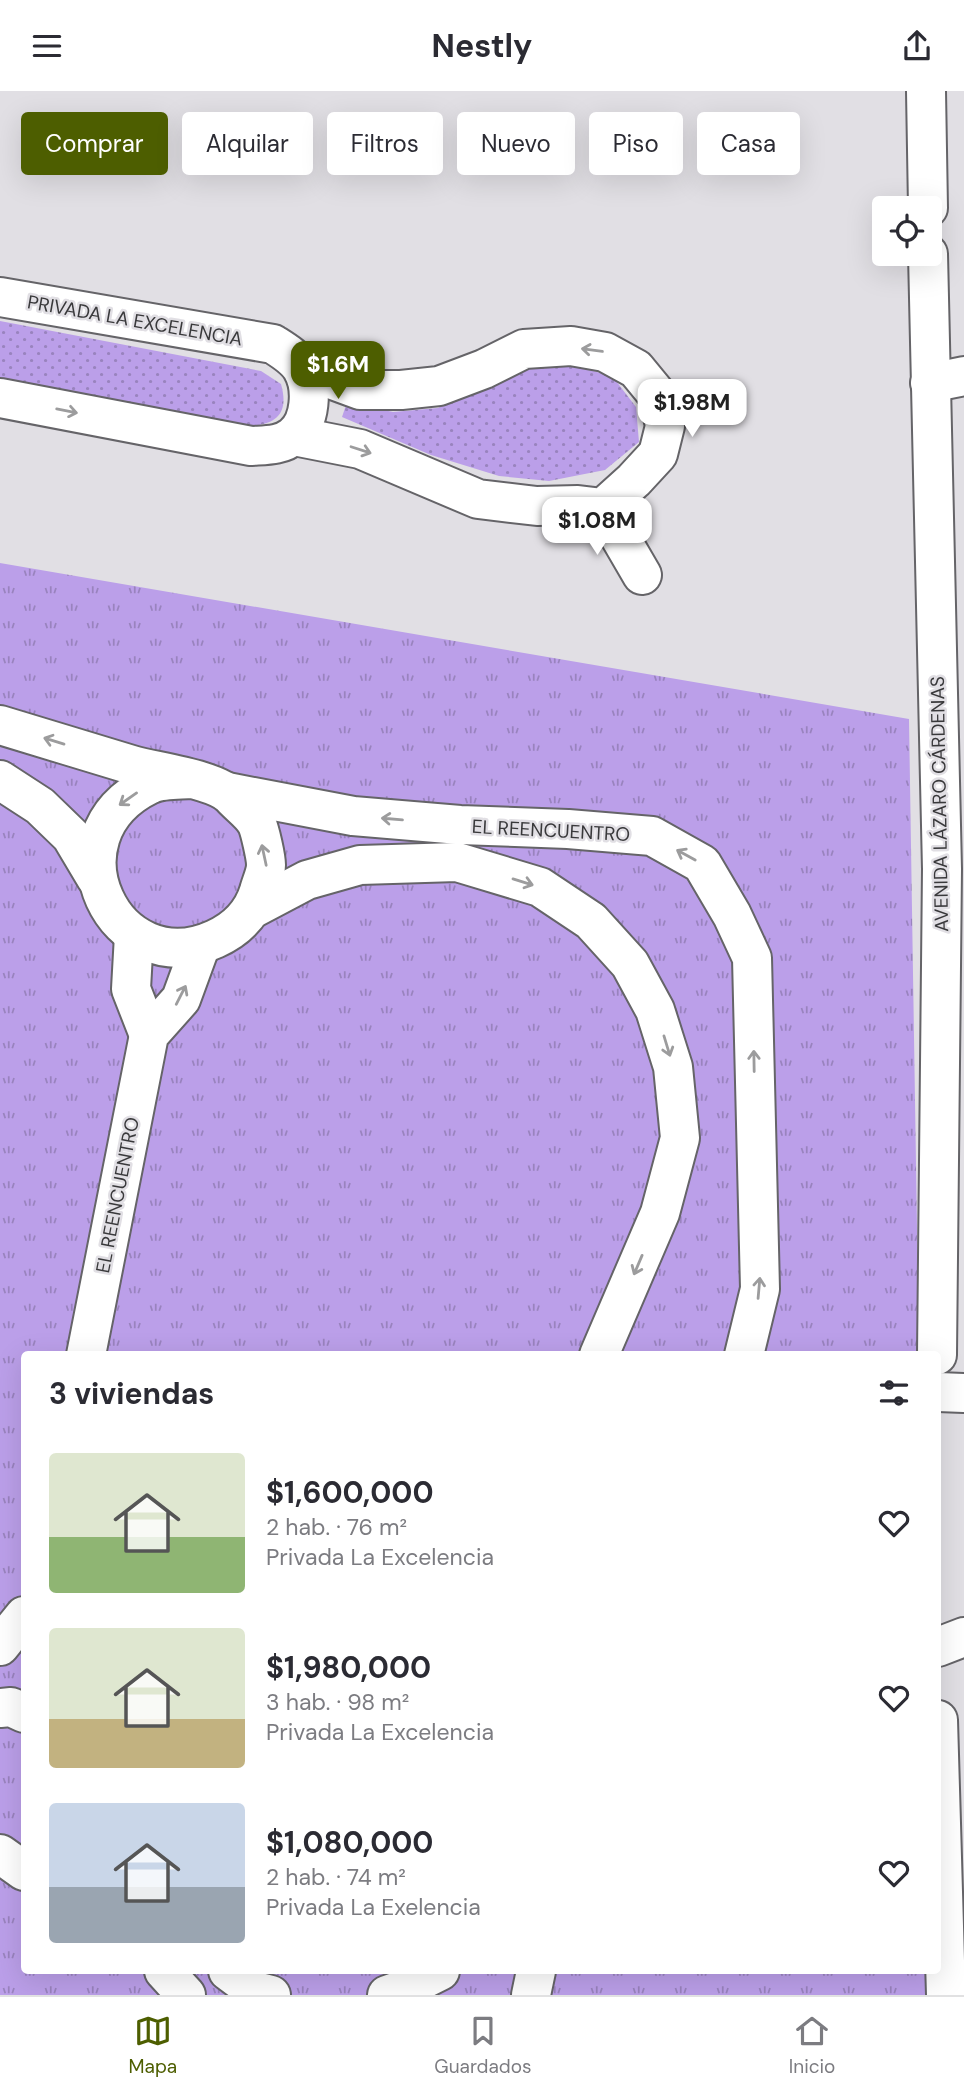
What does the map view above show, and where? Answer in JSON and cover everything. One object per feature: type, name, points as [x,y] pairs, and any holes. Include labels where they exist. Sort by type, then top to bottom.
[{"type":"street","points":[[926,91],[928,196]]},
{"type":"street","name":"AVENIDA LÁZARO CÁRDENAS","points":[[930,266],[947,379],[953,873],[937,1351]]},
{"type":"street","name":"PRIVADA LA EXCELENCIA","points":[[0,297],[273,344],[290,355],[303,369],[360,390],[439,386],[484,369],[524,349],[570,346],[605,352],[636,369],[659,397],[665,426],[658,454],[603,508]]},
{"type":"street","points":[[0,398],[251,446],[276,445],[294,436],[307,416],[309,394],[303,369]]},
{"type":"street","points":[[294,436],[360,449],[478,499],[537,506],[578,505],[603,508],[642,575]]},
{"type":"street","points":[[0,726],[191,779],[227,792],[257,824],[266,866],[254,908],[231,932],[200,947],[166,947],[134,935],[109,911],[96,878],[71,836],[40,806],[0,780]]},
{"type":"street","points":[[96,878],[99,839],[118,805],[151,783],[191,779]]},
{"type":"street","name":"EL REENCUENTRO","points":[[227,792],[353,816],[652,836],[702,865],[732,915],[752,958],[760,1289],[745,1351]]},
{"type":"street","points":[[457,862],[460,825]]},
{"type":"street","name":"EL REENCUENTRO","points":[[254,908],[307,880],[360,865],[457,862],[540,887],[591,921],[630,964],[656,1010],[673,1066],[680,1138],[660,1213],[601,1351]]},
{"type":"street","points":[[134,935],[131,989],[149,1035],[181,999],[200,947]]},
{"type":"street","name":"EL REENCUENTRO","points":[[87,1351],[149,1035]]},
{"type":"street","points":[[941,1392],[964,1392]]},
{"type":"street","points":[[0,1646],[21,1620]]},
{"type":"street","points":[[941,1646],[964,1637]]},
{"type":"street","points":[[0,1708],[11,1707],[21,1712]]},
{"type":"street","points":[[941,1741],[953,1827],[946,1995]]},
{"type":"street","points":[[0,1847],[21,1844]]},
{"type":"street","points":[[0,1854],[21,1869]]},
{"type":"street","points":[[167,1974],[186,1995]]},
{"type":"street","points":[[232,1974],[255,1991],[271,1995]]},
{"type":"street","points":[[387,1995],[434,1974]]},
{"type":"street","points":[[531,1995],[535,1974]]},
{"type":"green space","points":[[0,321],[261,371],[281,384],[283,407],[270,422],[253,426],[0,381]]},
{"type":"green space","points":[[559,360],[613,377],[636,407],[639,442],[605,470],[549,481],[499,476],[431,455],[342,417],[347,402],[393,412],[438,408],[503,373]]},
{"type":"green space","points":[[0,563],[909,719],[919,1351],[21,1351],[21,1974],[933,1974],[933,1995],[0,1995]]}]
